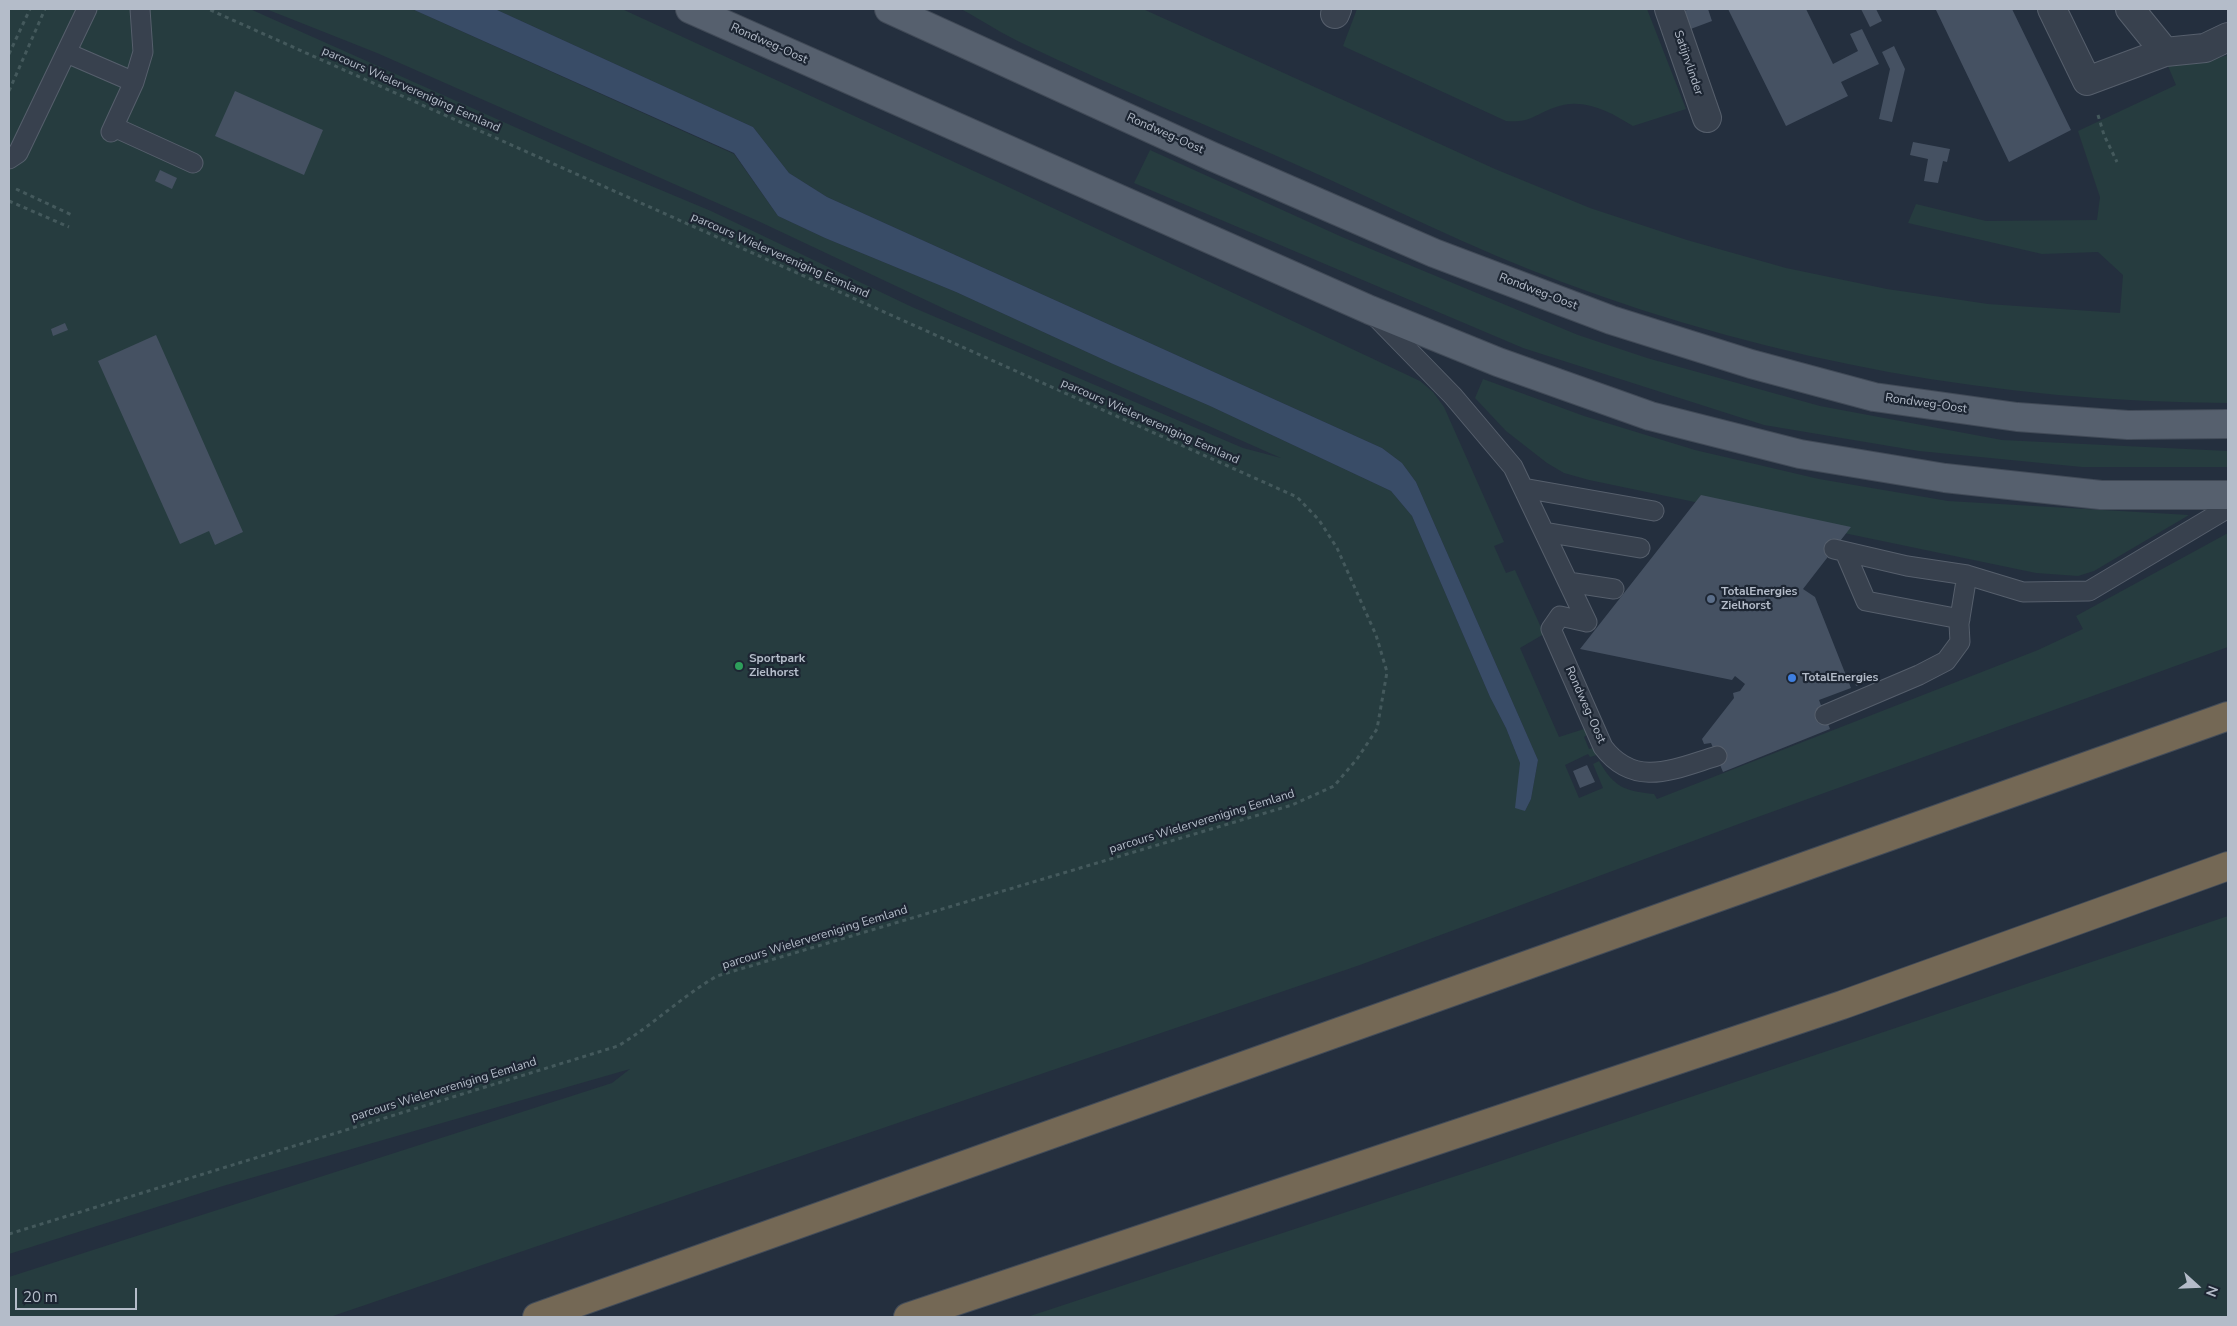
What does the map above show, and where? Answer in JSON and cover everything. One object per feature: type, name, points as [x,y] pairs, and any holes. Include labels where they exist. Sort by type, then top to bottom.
[{"type":"highway","points":[[537,1317],[2228,716]]},
{"type":"highway","points":[[908,1317],[1842,1005],[2228,866]]},
{"type":"main road","name":"Rondweg-Oost","points":[[690,9],[1370,310],[1498,362],[1650,416],[1800,454],[1945,478],[2101,495],[2228,496]]},
{"type":"main road","name":"Rondweg-Oost","points":[[889,9],[1212,156],[1434,253],[1611,320],[1714,352],[1883,398],[2026,418],[2128,425],[2228,424]]},
{"type":"street","name":"Satijnvlinder","points":[[1669,9],[1707,118]]},
{"type":"street","points":[[2052,9],[2087,81],[2165,52],[2205,48],[2228,37]]},
{"type":"street","points":[[2130,9],[2165,52]]},
{"type":"lane","points":[[9,158],[18,153],[87,9]]},
{"type":"lane","points":[[140,9],[143,52],[134,82],[113,129],[193,163]]},
{"type":"lane","points":[[67,53],[134,82]]},
{"type":"lane","name":"Rondweg-Oost","points":[[1370,310],[1453,396],[1514,467],[1587,622],[1560,616],[1551,629],[1603,747],[1614,760],[1630,770],[1650,773],[1668,771],[1717,756]]},
{"type":"lane","points":[[1523,488],[1654,511]]},
{"type":"lane","points":[[1960,618],[1866,601],[1839,551],[1906,566],[1967,575],[2023,592],[2089,591],[2228,508]]},
{"type":"lane","points":[[1544,532],[1640,548]]},
{"type":"lane","points":[[1825,715],[1919,675],[1946,661],[1960,642],[1960,618],[1967,575]]},
{"type":"lane","points":[[1568,582],[1614,590]]},
{"type":"path","points":[[9,54],[30,9]]},
{"type":"path","points":[[9,91],[45,9]]},
{"type":"path","name":"parcours Wielervereniging Eemland","points":[[9,1234],[618,1046],[646,1030],[694,990],[717,976],[1292,805],[1334,786],[1357,759],[1376,729],[1387,672],[1376,635],[1337,548],[1319,520],[1297,497],[208,9]]},
{"type":"path","points":[[2104,135],[2117,162]]},
{"type":"path","points":[[9,186],[74,216]]},
{"type":"path","points":[[9,201],[69,227]]},
{"type":"green space","name":"Sportpark Zielhorst","points":[[9,9],[250,9],[582,157],[711,211],[912,307],[1243,448],[1281,458],[949,311],[758,221],[377,53],[266,9],[412,9],[734,154],[778,216],[825,238],[956,292],[1210,406],[1391,491],[1412,516],[1490,697],[1506,728],[1520,763],[1519,782],[1525,811],[1531,799],[1538,760],[1416,482],[1402,463],[1382,448],[827,197],[789,173],[753,127],[495,9],[622,9],[1002,184],[1420,381],[1433,392],[1444,407],[1504,542],[1494,546],[1506,573],[1515,570],[1544,634],[1520,648],[1559,737],[1584,729],[1588,734],[1584,737],[1589,749],[1593,748],[1597,755],[1590,757],[1588,754],[1565,765],[1579,798],[1603,788],[1593,764],[1599,761],[1610,777],[1621,786],[1635,791],[1654,794],[1657,799],[2038,650],[2083,629],[2076,616],[2228,533],[2228,647],[1744,822],[1360,965],[330,1317],[9,1317],[9,1277],[612,1083],[630,1069],[223,1186],[9,1254]]},
{"type":"green space","points":[[961,9],[1143,9],[1495,169],[1590,208],[1687,240],[1786,268],[1887,289],[1988,304],[2120,313],[2123,275],[2098,252],[2042,254],[1908,223],[1916,204],[1986,221],[2097,220],[2100,197],[2078,131],[2176,85],[2165,59],[2204,62],[2228,55],[2228,403],[2143,401],[2058,395],[1890,372],[1724,335],[1643,310],[1562,282],[1462,241],[1297,165],[1060,61],[1010,37]]},
{"type":"green space","points":[[1357,9],[1647,9],[1686,109],[1633,126],[1614,115],[1585,104],[1564,105],[1526,120],[1506,121],[1343,46]]},
{"type":"green space","points":[[1150,150],[1342,237],[1578,335],[1647,358],[1820,406],[2002,440],[2228,451],[2228,467],[2082,467],[1919,451],[1764,425],[1523,348],[1134,183]]},
{"type":"green space","points":[[1483,379],[1584,416],[1695,450],[1819,479],[1948,501],[2189,515],[2094,571],[2078,576],[2036,573],[1589,480],[1564,473],[1547,463],[1506,431],[1475,398]]},
{"type":"green space","points":[[2228,916],[2228,1317],[1027,1317],[1459,1175]]},
{"type":"water","points":[[412,9],[495,9],[753,127],[789,173],[827,197],[1382,448],[1402,463],[1416,482],[1538,760],[1531,799],[1525,811],[1515,808],[1520,763],[1506,728],[1490,697],[1412,516],[1391,491],[1210,406],[956,292],[825,238],[778,216],[734,153]]},
{"type":"building","points":[[1690,9],[1708,9],[1712,21],[1688,30],[1681,12]]},
{"type":"building","points":[[1728,9],[1806,9],[1833,64],[1858,51],[1850,34],[1862,29],[1879,64],[1841,82],[1848,96],[1786,126]]},
{"type":"building","points":[[1861,9],[1876,9],[1882,21],[1870,27]]},
{"type":"building","points":[[2012,9],[2071,130],[2009,162],[1936,10]]},
{"type":"building","points":[[1894,46],[1905,69],[1892,122],[1879,119],[1890,69],[1882,52]]},
{"type":"building","points":[[235,91],[323,130],[304,175],[215,136]]},
{"type":"building","points":[[1913,142],[1950,149],[1947,162],[1943,161],[1938,183],[1924,181],[1928,159],[1910,155]]},
{"type":"building","points":[[160,170],[177,178],[172,189],[155,181]]},
{"type":"building","points":[[65,323],[68,330],[53,336],[51,329]]},
{"type":"building","points":[[156,335],[243,532],[215,545],[209,531],[180,544],[98,361]]},
{"type":"building","points":[[1701,495],[1851,527],[1803,589],[1815,597],[1851,688],[1819,700],[1830,729],[1723,772],[1711,743],[1704,744],[1702,739],[1734,698],[1733,693],[1740,691],[1745,684],[1735,676],[1732,680],[1580,649]]},
{"type":"building","points":[[1864,673],[1867,682],[1856,686],[1853,676]]},
{"type":"building","points":[[1587,765],[1595,782],[1580,788],[1573,771]]},
{"type":"place","name":"TotalEnergies Zielhorst","points":[[1711,599]]},
{"type":"place","name":"Sportpark Zielhorst","points":[[739,666]]},
{"type":"place","name":"TotalEnergies","points":[[1792,678]]}]
